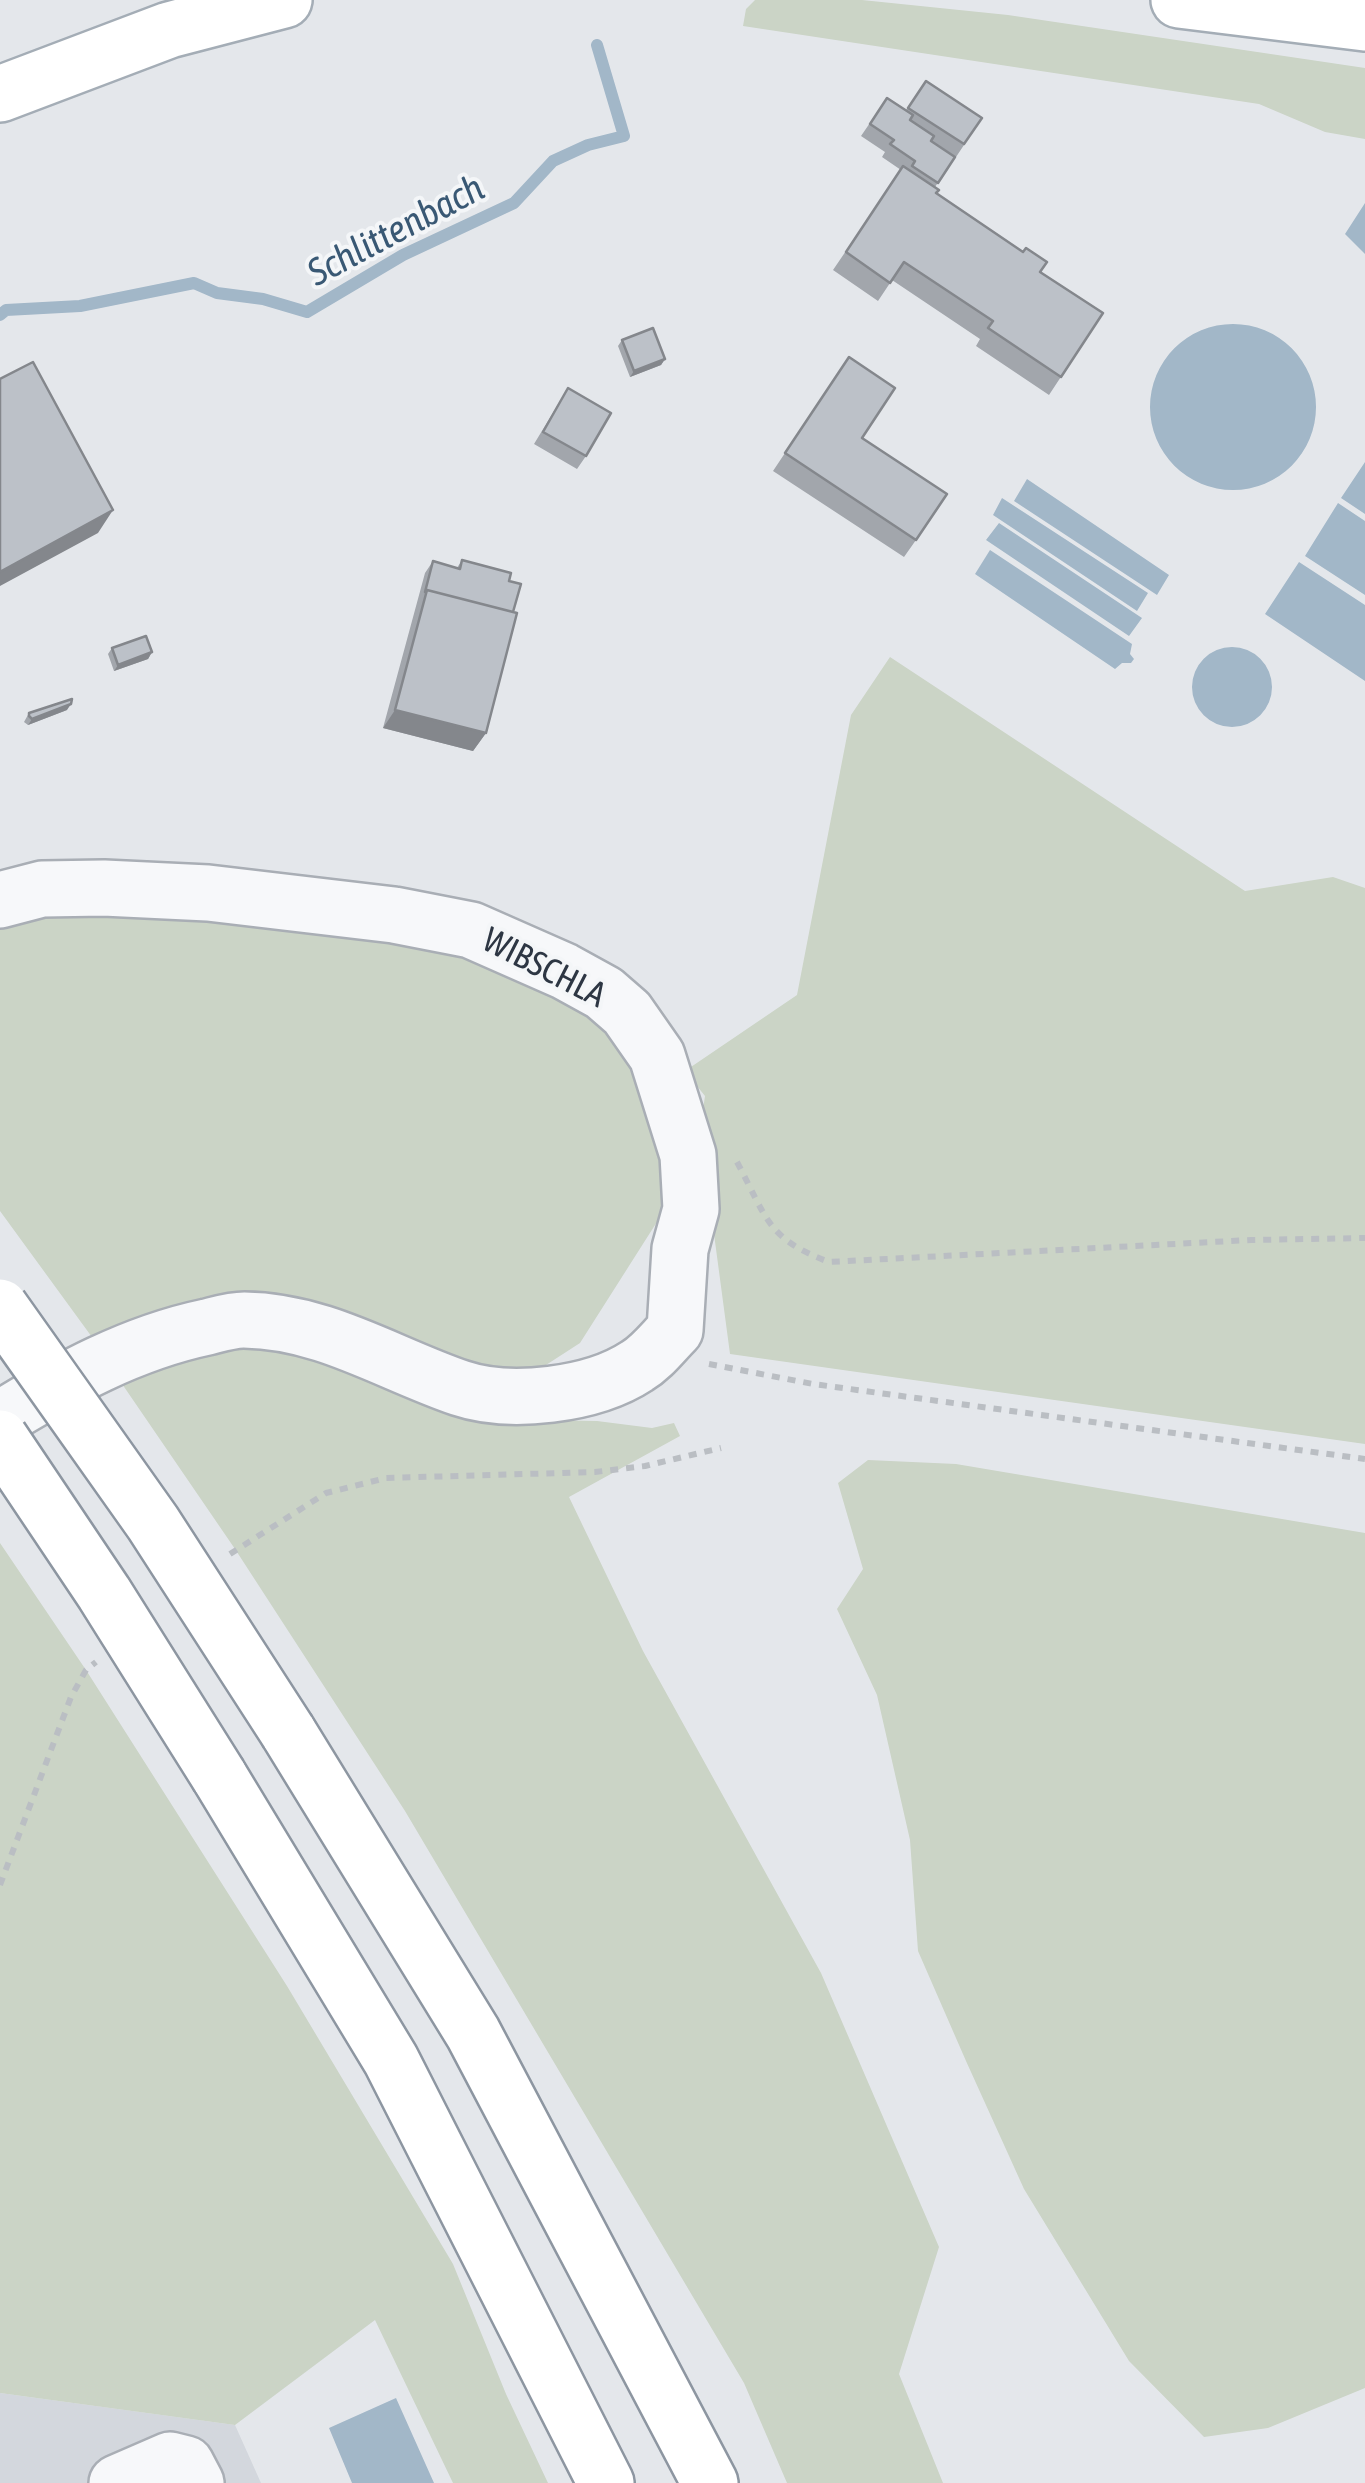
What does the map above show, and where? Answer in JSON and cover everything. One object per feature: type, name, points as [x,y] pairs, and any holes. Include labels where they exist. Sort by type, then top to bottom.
[{"type":"main road","points":[[0,94],[169,30],[284,0]]},
{"type":"main road","points":[[1179,0],[1365,22]]},
{"type":"main road","points":[[0,1307],[142,1508],[288,1732],[472,2033],[710,2483]]},
{"type":"main road","points":[[0,1438],[220,1776],[391,2060],[606,2483]]},
{"type":"street","name":"WIBSCHLA","points":[[0,900],[42,889],[104,888],[300,902],[471,930],[604,993],[627,1014],[657,1056],[688,1155],[691,1209],[680,1249],[675,1330],[642,1363],[592,1384],[552,1394],[490,1394],[462,1388],[313,1328],[242,1320],[174,1334],[106,1359],[0,1419]]},
{"type":"street","points":[[117,2483],[170,2460],[186,2464],[196,2483]]},
{"type":"path","points":[[728,1149],[776,1234],[796,1250],[830,1262],[1251,1240],[1365,1238]]},
{"type":"path","points":[[698,1362],[850,1389],[1365,1459]]},
{"type":"path","points":[[220,1561],[326,1492],[386,1478],[595,1472],[645,1466],[721,1448]]},
{"type":"path","points":[[0,1884],[71,1697],[86,1670],[101,1658]]},
{"type":"shaded area","points":[[0,2393],[235,2425],[261,2483],[0,2483]]},
{"type":"green space","points":[[755,0],[862,0],[1008,15],[1365,68],[1365,139],[1325,132],[1259,104],[743,26],[746,9]]},
{"type":"green space","points":[[890,657],[1245,891],[1333,877],[1365,888],[1365,1444],[730,1354],[714,1234],[710,1143],[701,1123],[705,1096],[685,1071],[797,995],[851,715]]},
{"type":"green space","points":[[90,911],[443,943],[603,1019],[635,1061],[648,1096],[669,1203],[580,1343],[546,1365],[500,1374],[361,1323],[97,1344],[0,1211],[0,925]]},
{"type":"green space","points":[[264,1339],[485,1419],[597,1421],[652,1428],[674,1423],[680,1436],[569,1497],[643,1651],[821,1973],[939,2247],[899,2374],[943,2483],[787,2483],[744,2383],[405,1811],[235,1549],[118,1378]]},
{"type":"green space","points":[[868,1460],[956,1464],[1365,1533],[1365,2388],[1268,2428],[1204,2437],[1129,2361],[1024,2189],[918,1951],[910,1840],[877,1695],[837,1609],[863,1569],[838,1483]]},
{"type":"green space","points":[[0,1543],[86,1670],[287,1986],[453,2264],[506,2394],[548,2483],[453,2483],[375,2320],[235,2425],[0,2393]]},
{"type":"water","points":[[1365,203],[1365,254],[1345,234]]},
{"type":"water","points":[[1233,324],[1265,330],[1292,348],[1310,375],[1316,407],[1310,439],[1292,466],[1265,484],[1233,490],[1201,484],[1174,466],[1156,439],[1150,407],[1156,375],[1174,348],[1201,330]]},
{"type":"water","points":[[1365,462],[1365,514],[1341,498]]},
{"type":"water","points":[[1027,479],[1169,575],[1157,595],[1014,501]]},
{"type":"water","points":[[1002,498],[1148,593],[1137,611],[993,515]]},
{"type":"water","points":[[1338,503],[1365,521],[1365,595],[1305,556]]},
{"type":"water","points":[[999,523],[1142,618],[1129,636],[986,540]]},
{"type":"water","points":[[990,550],[1132,644],[1131,663],[1122,663],[1115,669],[975,574]]},
{"type":"water","points":[[1299,562],[1365,605],[1365,681],[1265,614]]},
{"type":"water","points":[[1232,647],[1247,650],[1260,659],[1269,672],[1269,702],[1260,715],[1247,724],[1232,727],[1217,724],[1204,715],[1195,702],[1192,687],[1195,672],[1204,659],[1217,650]]},
{"type":"water","points":[[396,2398],[434,2483],[352,2483],[329,2428]]},
{"type":"building","points":[[926,81],[982,118],[964,144],[908,108]]},
{"type":"building","points":[[887,98],[913,115],[910,120],[934,136],[931,141],[955,157],[938,183],[912,166],[915,161],[890,144],[894,140],[870,124]]},
{"type":"building","points":[[903,166],[1023,252],[1026,248],[1047,262],[1040,272],[1103,313],[1061,377],[988,328],[993,321],[904,262],[890,283],[846,252]]},
{"type":"building","points":[[653,328],[665,359],[634,371],[622,340]]},
{"type":"building","points":[[849,357],[895,388],[862,438],[947,494],[916,540],[785,453]]},
{"type":"building","points":[[33,362],[113,510],[0,572],[0,379]]},
{"type":"building","points":[[568,388],[611,413],[586,456],[543,432]]},
{"type":"building","points":[[462,560],[511,573],[509,581],[521,584],[513,612],[425,592],[433,561],[460,569]]},
{"type":"building","points":[[427,590],[517,613],[486,733],[395,710]]},
{"type":"building","points":[[146,636],[152,652],[118,665],[112,648]]},
{"type":"building","points":[[72,699],[71,704],[32,719],[29,716],[29,713]]},
{"type":"waterway","name":"Schlittenbach","points":[[0,315],[6,310],[80,306],[194,283],[217,293],[263,299],[307,312],[403,255],[514,203],[553,161],[588,145],[624,136],[597,45]]}]
